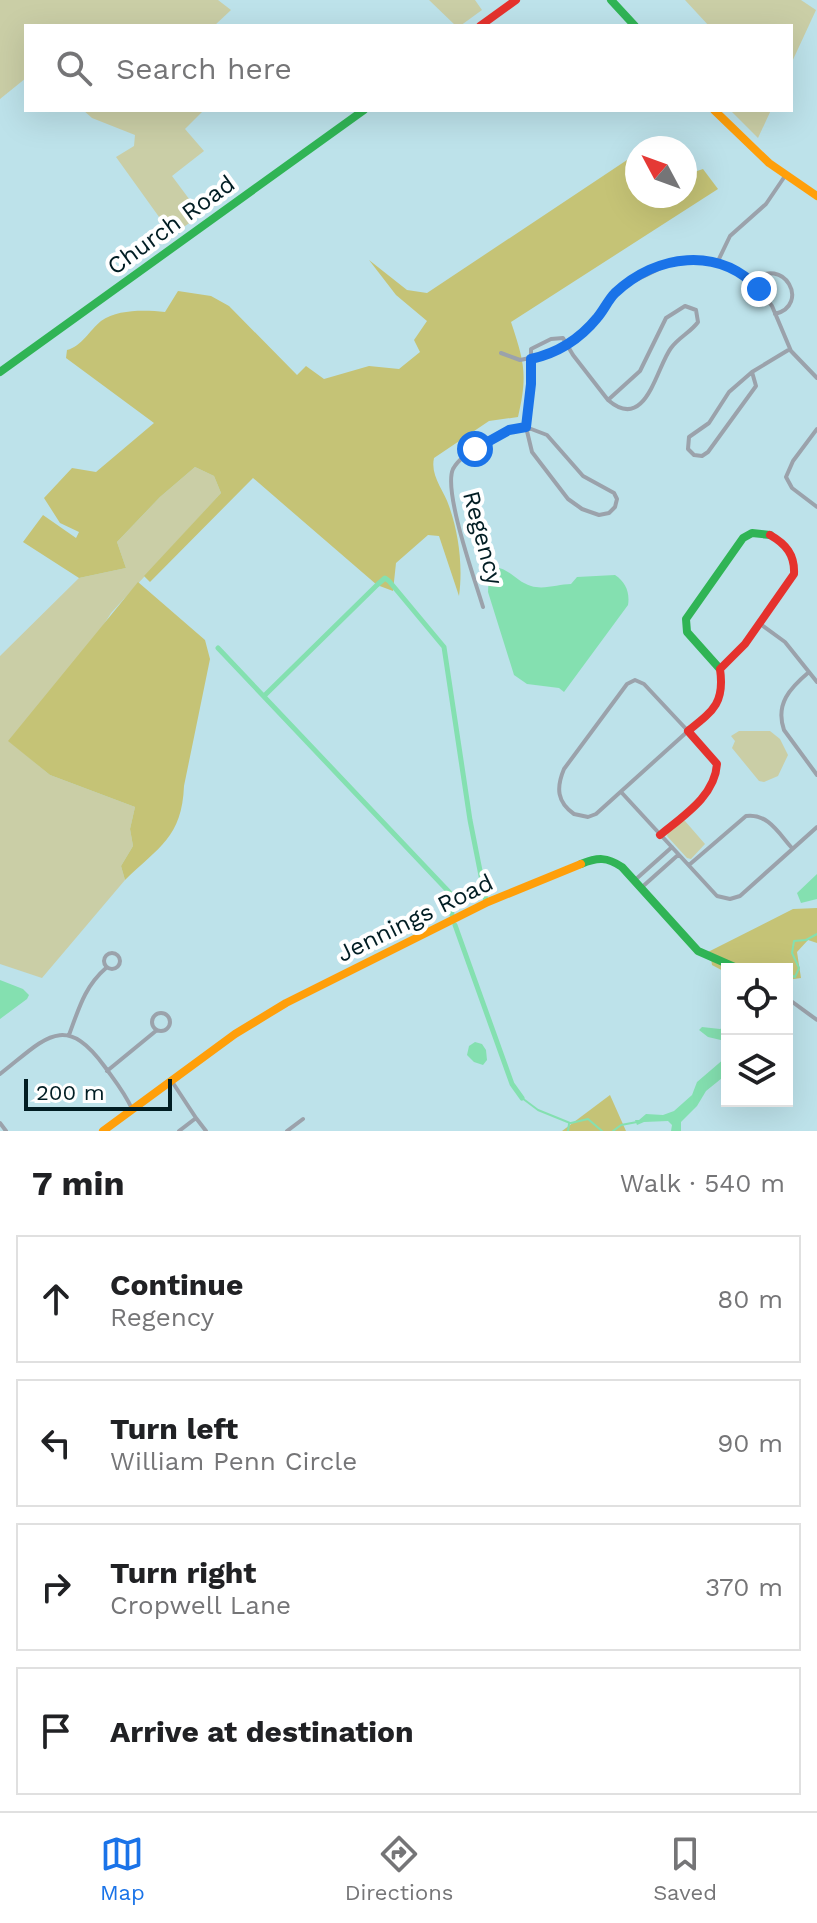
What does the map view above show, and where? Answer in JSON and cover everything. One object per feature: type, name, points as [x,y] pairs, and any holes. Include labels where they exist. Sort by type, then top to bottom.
[{"type":"street","points":[[483,24],[516,0]]},
{"type":"street","points":[[611,0],[633,24]]},
{"type":"street","name":"Church Road","points":[[0,372],[361,112]]},
{"type":"street","points":[[716,112],[785,176],[817,196]]},
{"type":"street","points":[[717,263],[730,236],[766,204],[785,176]]},
{"type":"street","points":[[501,353],[515,360],[555,353],[594,322],[616,292],[646,273],[687,258],[717,263],[738,271],[752,281],[764,294],[790,349],[817,378]]},
{"type":"street","points":[[752,281],[760,275],[772,273],[780,275],[788,283],[791,302],[785,310],[775,314]]},
{"type":"street","points":[[526,427],[547,435],[583,476],[614,493],[617,499],[615,507],[609,513],[599,515],[573,503],[532,452],[526,427],[533,346],[561,337],[608,400],[625,409],[644,402],[671,348],[698,322],[696,310],[685,306],[669,315],[660,327],[640,371],[608,400]]},
{"type":"street","points":[[752,372],[756,386],[731,423],[705,455],[698,456],[691,452],[687,445],[689,437],[709,423],[729,392],[752,372],[790,349]]},
{"type":"street","name":"Regency","points":[[483,607],[453,503],[452,473],[470,452],[509,430],[526,427]]},
{"type":"street","points":[[817,429],[793,461],[786,477],[792,488],[817,507]]},
{"type":"street","points":[[660,835],[710,789],[716,779],[717,764],[713,758],[688,731],[644,684],[635,680],[627,684],[564,769],[558,788],[563,803],[580,817],[596,814],[622,793],[688,731],[720,700],[724,686],[720,669],[691,637],[686,619],[743,538],[758,531],[772,536],[791,551],[796,567],[733,658],[720,669]]},
{"type":"street","points":[[759,623],[785,642],[817,682]]},
{"type":"street","points":[[809,672],[792,686],[783,702],[781,722],[817,775]]},
{"type":"street","points":[[622,793],[717,896],[730,899],[740,896],[817,827]]},
{"type":"street","points":[[689,865],[746,816],[754,815],[768,821],[792,847]]},
{"type":"street","points":[[638,884],[672,847]]},
{"type":"street","points":[[638,884],[679,854]]},
{"type":"street","name":"Jennings Road","points":[[103,1131],[240,1030],[286,1003],[488,902],[595,858],[617,862],[698,951],[725,963]]},
{"type":"street","points":[[69,1035],[84,994],[106,968],[117,968],[120,963],[117,955],[105,956],[103,961],[106,968]]},
{"type":"street","points":[[793,1002],[817,1020]]},
{"type":"street","points":[[107,1071],[157,1030],[165,1030],[170,1020],[165,1013],[159,1013],[153,1019],[157,1030]]},
{"type":"street","points":[[0,1074],[50,1038],[78,1037],[89,1046],[127,1097],[132,1109]]},
{"type":"street","points":[[171,1080],[206,1131]]},
{"type":"street","points":[[179,1131],[196,1118]]},
{"type":"street","points":[[287,1131],[303,1119]]},
{"type":"street","points":[[0,1123],[6,1131]]},
{"type":"shaded area","points":[[0,0],[218,0],[231,10],[216,24],[24,24],[24,80],[0,99]]},
{"type":"shaded area","points":[[429,0],[475,0],[482,10],[463,24],[454,24]]},
{"type":"shaded area","points":[[685,0],[801,0],[816,10],[793,60],[793,24],[707,24]]},
{"type":"shaded area","points":[[85,112],[202,112],[185,129],[204,151],[172,176],[201,215],[172,235],[116,157],[134,146],[135,135],[92,118]]},
{"type":"shaded area","points":[[732,112],[770,112],[758,138]]},
{"type":"shaded area","points":[[625,161],[625,208],[688,208],[511,322],[523,368],[518,417],[489,421],[434,458],[436,477],[449,506],[458,539],[459,596],[439,536],[428,535],[396,563],[393,591],[377,585],[253,478],[150,582],[144,576],[221,493],[214,476],[195,467],[160,497],[117,542],[126,568],[79,578],[23,542],[43,515],[76,538],[79,532],[60,523],[44,498],[72,468],[96,472],[154,423],[66,358],[67,350],[81,342],[101,321],[123,312],[165,312],[178,291],[211,296],[229,306],[297,375],[306,366],[324,379],[369,366],[399,369],[420,352],[414,340],[427,321],[396,295],[369,260],[407,290],[427,293]]},
{"type":"shaded area","points":[[703,169],[718,189],[697,202],[697,171]]},
{"type":"shaded area","points":[[195,467],[214,476],[221,493],[111,613],[94,640],[9,741],[50,775],[135,807],[130,829],[133,846],[121,866],[125,880],[42,978],[0,964],[0,656],[79,578],[126,568],[117,542],[160,497]]},
{"type":"shaded area","points":[[495,567],[536,587],[571,584],[577,577],[615,575],[624,584],[628,592],[628,605],[564,692],[559,688],[527,684],[514,675],[488,592],[489,571]]},
{"type":"shaded area","points":[[138,582],[205,640],[210,659],[179,818],[166,840],[125,880],[121,866],[133,846],[130,829],[135,807],[50,775],[8,741]]},
{"type":"shaded area","points":[[739,731],[770,731],[780,739],[788,755],[778,776],[759,781],[732,748],[735,741],[731,736]]},
{"type":"shaded area","points":[[681,820],[705,844],[691,859],[667,836],[669,830]]},
{"type":"shaded area","points":[[817,874],[817,899],[801,903],[797,893]]},
{"type":"shaded area","points":[[817,908],[817,943],[808,940],[797,952],[801,978],[793,979],[793,963],[721,963],[721,970],[712,965],[711,958],[704,954],[793,909]]},
{"type":"shaded area","points":[[0,980],[23,989],[29,995],[0,1019]]},
{"type":"shaded area","points":[[702,1027],[720,1029],[721,1040],[708,1037],[699,1030]]},
{"type":"shaded area","points":[[475,1042],[482,1044],[486,1050],[487,1060],[483,1065],[467,1055],[469,1046]]},
{"type":"shaded area","points":[[721,1061],[721,1079],[706,1091],[697,1106],[681,1122],[681,1131],[671,1131],[672,1125],[668,1121],[637,1125],[635,1120],[646,1114],[663,1115],[674,1111],[692,1095],[697,1082]]},
{"type":"shaded area","points":[[610,1095],[626,1131],[562,1131]]},
{"type":"waterway","points":[[264,696],[377,585],[385,578],[389,581],[444,647],[470,820],[486,901]]},
{"type":"waterway","points":[[218,648],[450,893],[452,915]]},
{"type":"waterway","points":[[452,915],[455,925]]},
{"type":"waterway","points":[[455,925],[512,1084],[522,1098]]},
{"type":"waterway","points":[[793,976],[799,968],[792,953],[794,941],[806,940],[817,934]]},
{"type":"waterway","points":[[522,1098],[538,1110],[570,1123]]},
{"type":"waterway","points":[[571,1123],[588,1119],[602,1131]]},
{"type":"waterway","points":[[613,1131],[621,1125],[637,1122]]},
{"type":"waterway","points":[[568,1131],[569,1124]]},
{"type":"traffic: fast","points":[[611,0],[633,24]]},
{"type":"traffic: fast","points":[[0,372],[361,112]]},
{"type":"traffic: fast","points":[[720,669],[687,632],[686,619],[743,538],[752,533],[770,535]]},
{"type":"traffic: fast","points":[[581,864],[602,859],[622,867],[698,951],[725,963]]},
{"type":"traffic: slow","points":[[716,112],[769,163],[817,196]]},
{"type":"traffic: slow","points":[[103,1131],[235,1034],[286,1003],[488,902],[581,864]]},
{"type":"traffic: jam","points":[[483,24],[516,0]]},
{"type":"traffic: jam","points":[[660,835],[704,796],[715,775],[717,764],[688,731],[704,718],[719,698],[720,669],[745,644],[794,574],[788,551],[770,535]]},
{"type":"route","points":[[475,449],[509,430],[526,427],[531,359],[555,353],[581,335],[599,317],[616,292],[646,273],[687,258],[703,259],[738,271],[759,289]]}]
